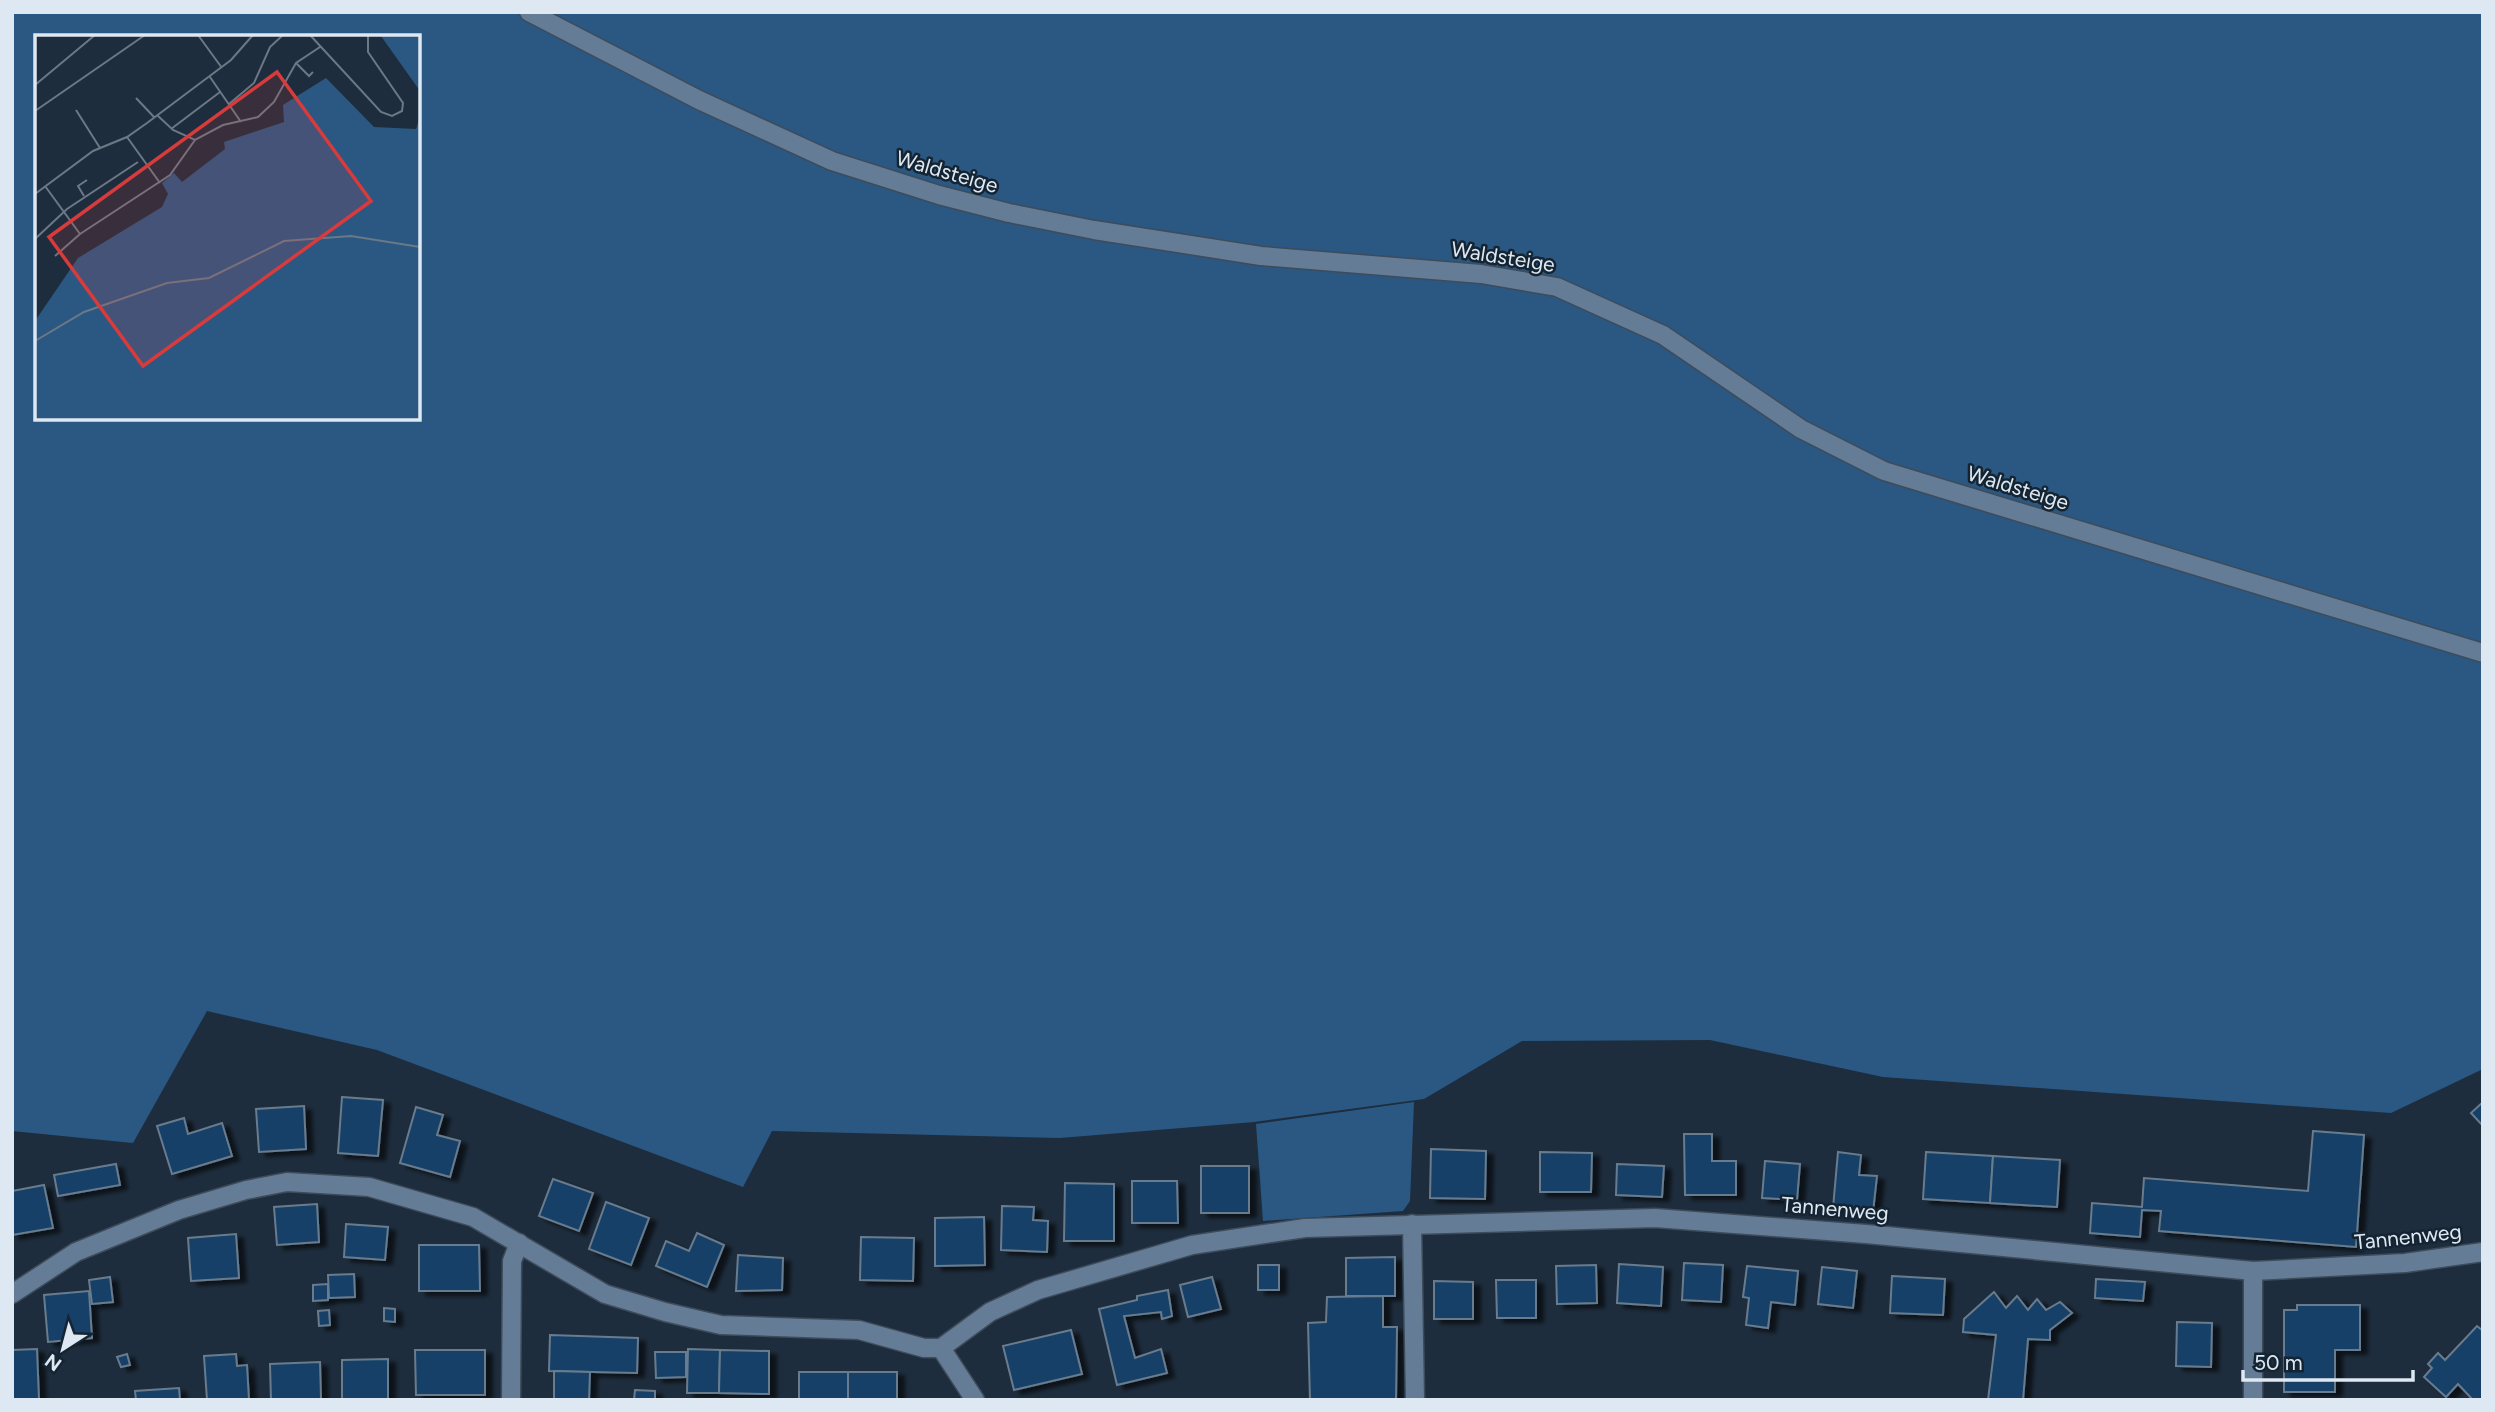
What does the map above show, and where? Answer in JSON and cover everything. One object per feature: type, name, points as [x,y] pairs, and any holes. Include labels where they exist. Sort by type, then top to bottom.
[{"type":"street","name":"Waldsteige","points":[[529,12],[699,100],[832,161],[1009,214],[1261,256],[1481,274],[1557,287],[1663,335],[1801,429],[1884,471],[2483,653]]},
{"type":"street","points":[[12,1294],[68,1257],[179,1210],[246,1190],[287,1182],[369,1187],[472,1217],[606,1294],[665,1312],[721,1325],[859,1330],[924,1348],[942,1348],[975,1400]]},
{"type":"street","name":"Tannenweg","points":[[942,1348],[990,1312],[1038,1290],[1192,1245],[1305,1228],[1655,1218],[1866,1234],[2253,1271],[2405,1263],[2483,1252]]},
{"type":"street","points":[[1412,1224],[1415,1400]]},
{"type":"street","points":[[511,1400],[512,1261],[519,1243]]},
{"type":"street","points":[[2253,1271],[2253,1400]]},
{"type":"shaded area","points":[[12,12],[2483,12],[2483,1069],[2391,1113],[1883,1077],[1710,1040],[1522,1041],[1424,1099],[1254,1122],[1060,1138],[772,1131],[743,1187],[377,1050],[207,1011],[133,1143],[12,1131]]},
{"type":"shaded area","points":[[1414,1102],[1410,1201],[1403,1211],[1263,1221],[1256,1124]]},
{"type":"building","points":[[342,1097],[383,1100],[378,1156],[338,1153]]},
{"type":"building","points":[[2483,1102],[2483,1126],[2471,1113]]},
{"type":"building","points":[[304,1106],[306,1149],[259,1152],[256,1109]]},
{"type":"building","points":[[416,1107],[443,1115],[437,1135],[460,1141],[450,1177],[400,1163]]},
{"type":"building","points":[[184,1118],[188,1134],[222,1123],[232,1156],[172,1174],[157,1126]]},
{"type":"building","points":[[2313,1131],[2364,1135],[2356,1247],[2159,1231],[2161,1211],[2142,1210],[2140,1237],[2090,1233],[2092,1203],[2142,1207],[2144,1178],[2308,1191]]},
{"type":"building","points":[[1684,1134],[1712,1134],[1712,1161],[1736,1161],[1736,1195],[1685,1195]]},
{"type":"building","points":[[1431,1149],[1486,1151],[1485,1199],[1430,1198]]},
{"type":"building","points":[[1540,1152],[1592,1153],[1591,1192],[1540,1192]]},
{"type":"building","points":[[1838,1152],[1861,1155],[1859,1175],[1877,1176],[1873,1212],[1833,1208]]},
{"type":"building","points":[[1926,1152],[1993,1156],[1990,1203],[1923,1199]]},
{"type":"building","points":[[1993,1156],[2060,1160],[2057,1207],[1990,1203]]},
{"type":"building","points":[[1765,1161],[1800,1164],[1797,1200],[1762,1198]]},
{"type":"building","points":[[116,1164],[120,1185],[58,1196],[54,1175]]},
{"type":"building","points":[[1617,1164],[1664,1166],[1662,1197],[1616,1195]]},
{"type":"building","points":[[1201,1166],[1249,1166],[1249,1213],[1201,1213]]},
{"type":"building","points":[[553,1179],[593,1193],[579,1231],[539,1216]]},
{"type":"building","points":[[1132,1181],[1177,1181],[1178,1223],[1132,1223]]},
{"type":"building","points":[[1065,1183],[1114,1184],[1114,1241],[1064,1241]]},
{"type":"building","points":[[44,1185],[53,1228],[12,1235],[12,1191]]},
{"type":"building","points":[[606,1202],[649,1218],[631,1265],[589,1249]]},
{"type":"building","points":[[317,1204],[319,1242],[277,1245],[274,1207]]},
{"type":"building","points":[[1002,1206],[1034,1207],[1033,1220],[1048,1221],[1047,1252],[1001,1250]]},
{"type":"building","points":[[984,1217],[985,1265],[935,1266],[935,1218]]},
{"type":"building","points":[[346,1224],[388,1227],[385,1260],[344,1257]]},
{"type":"building","points":[[697,1233],[724,1245],[707,1287],[656,1266],[666,1241],[689,1251]]},
{"type":"building","points":[[236,1234],[239,1278],[191,1281],[188,1238]]},
{"type":"building","points":[[861,1237],[914,1238],[913,1281],[860,1280]]},
{"type":"building","points":[[419,1245],[479,1245],[480,1291],[419,1291]]},
{"type":"building","points":[[738,1255],[783,1258],[782,1290],[736,1291]]},
{"type":"building","points":[[1395,1257],[1395,1296],[1346,1296],[1346,1258]]},
{"type":"building","points":[[1684,1263],[1723,1265],[1721,1302],[1682,1300]]},
{"type":"building","points":[[1619,1264],[1663,1267],[1661,1306],[1617,1303]]},
{"type":"building","points":[[1258,1265],[1279,1265],[1279,1290],[1258,1290]]},
{"type":"building","points":[[1596,1265],[1597,1303],[1557,1304],[1556,1266]]},
{"type":"building","points":[[1747,1266],[1798,1271],[1795,1305],[1771,1302],[1768,1328],[1746,1325],[1749,1298],[1743,1297]]},
{"type":"building","points":[[1822,1267],[1857,1271],[1853,1308],[1818,1304]]},
{"type":"building","points":[[354,1274],[355,1297],[329,1298],[328,1275]]},
{"type":"building","points":[[1892,1276],[1945,1279],[1943,1315],[1890,1313]]},
{"type":"building","points":[[110,1277],[113,1302],[92,1304],[89,1280]]},
{"type":"building","points":[[1212,1277],[1221,1309],[1188,1317],[1180,1285]]},
{"type":"building","points":[[2096,1279],[2145,1282],[2143,1301],[2095,1298]]},
{"type":"building","points":[[1496,1280],[1536,1280],[1536,1318],[1497,1318]]},
{"type":"building","points":[[1434,1281],[1473,1282],[1473,1319],[1434,1319]]},
{"type":"building","points":[[328,1284],[328,1300],[313,1301],[313,1285]]},
{"type":"building","points":[[1168,1290],[1172,1316],[1162,1319],[1161,1312],[1124,1316],[1135,1358],[1161,1349],[1167,1373],[1117,1385],[1099,1309],[1137,1300],[1137,1296]]},
{"type":"building","points":[[89,1291],[92,1338],[48,1342],[44,1295]]},
{"type":"building","points":[[1994,1292],[2006,1308],[2017,1296],[2028,1310],[2037,1299],[2046,1310],[2060,1302],[2072,1313],[2050,1330],[2050,1340],[2028,1339],[2023,1400],[1988,1400],[1996,1335],[1963,1332],[1964,1319]]},
{"type":"building","points":[[1383,1296],[1383,1327],[1397,1327],[1396,1400],[1310,1400],[1308,1323],[1326,1322],[1327,1297]]},
{"type":"building","points":[[2297,1305],[2360,1305],[2360,1350],[2335,1350],[2335,1392],[2284,1392],[2284,1310],[2297,1310]]},
{"type":"building","points":[[384,1308],[395,1309],[395,1322],[384,1321]]},
{"type":"building","points":[[329,1310],[330,1325],[319,1326],[318,1311]]},
{"type":"building","points":[[2177,1322],[2212,1323],[2211,1367],[2176,1366]]},
{"type":"building","points":[[2477,1326],[2483,1331],[2483,1400],[2473,1400],[2458,1384],[2446,1397],[2424,1377],[2432,1368],[2428,1364],[2438,1353],[2445,1360]]},
{"type":"building","points":[[1071,1330],[1082,1374],[1014,1390],[1003,1346]]},
{"type":"building","points":[[550,1335],[638,1338],[637,1373],[549,1371]]},
{"type":"building","points":[[37,1349],[39,1400],[12,1400],[12,1350]]},
{"type":"building","points":[[688,1349],[720,1350],[719,1393],[687,1393]]},
{"type":"building","points":[[415,1350],[485,1350],[485,1395],[416,1395]]},
{"type":"building","points":[[720,1350],[769,1351],[769,1394],[719,1393]]},
{"type":"building","points":[[655,1352],[686,1352],[686,1377],[656,1378]]},
{"type":"building","points":[[127,1354],[130,1365],[121,1367],[117,1357]]},
{"type":"building","points":[[236,1354],[237,1366],[247,1365],[249,1400],[207,1400],[204,1356]]},
{"type":"building","points":[[388,1359],[388,1399],[342,1399],[342,1360]]},
{"type":"building","points":[[320,1362],[321,1399],[271,1400],[270,1364]]},
{"type":"building","points":[[554,1371],[590,1372],[589,1400],[554,1400]]},
{"type":"building","points":[[799,1372],[848,1372],[848,1400],[799,1400]]},
{"type":"building","points":[[848,1372],[897,1372],[897,1400],[848,1400]]},
{"type":"building","points":[[179,1388],[180,1400],[136,1400],[135,1391]]},
{"type":"building","points":[[635,1390],[655,1391],[655,1400],[634,1400]]}]
